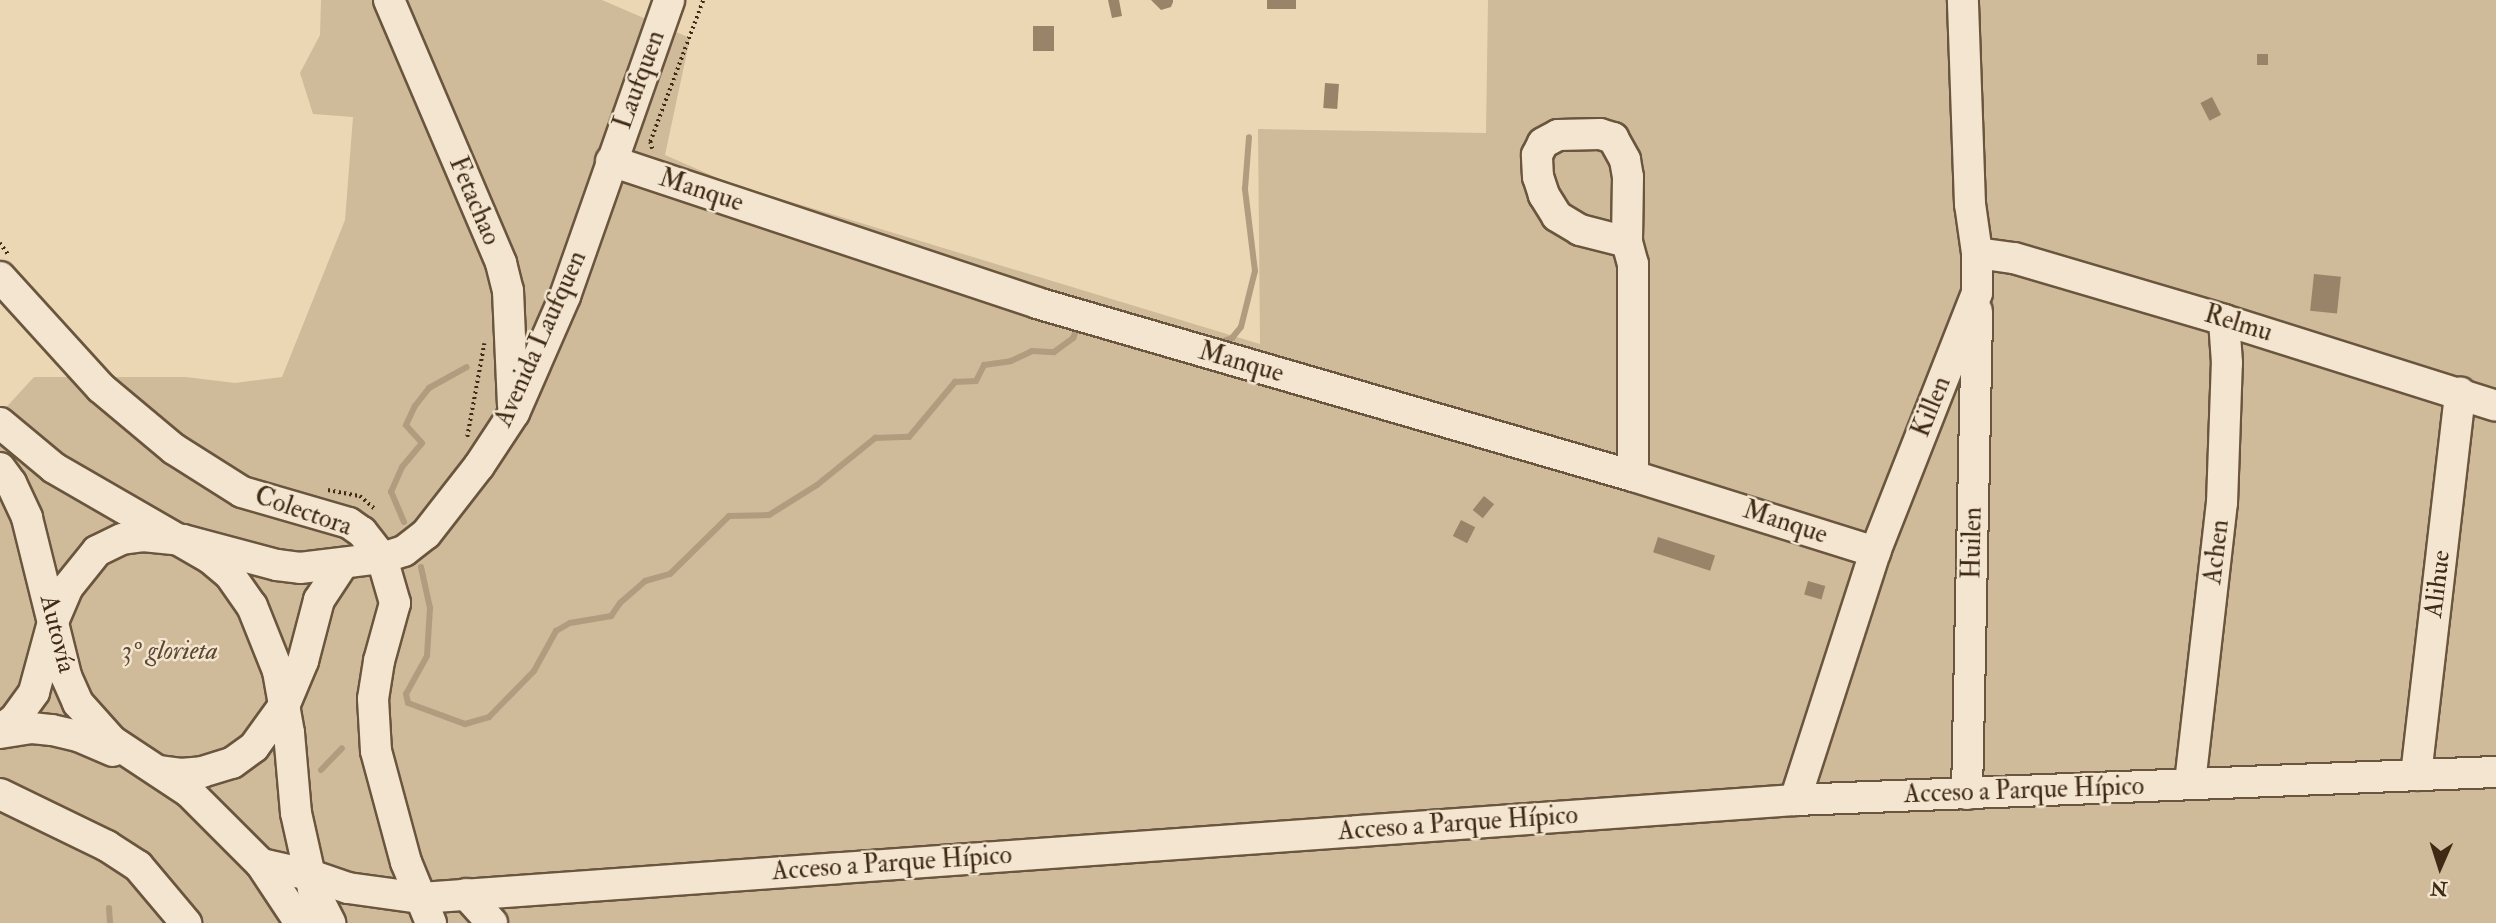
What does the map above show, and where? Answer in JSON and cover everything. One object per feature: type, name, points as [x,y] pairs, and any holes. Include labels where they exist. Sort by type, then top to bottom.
[{"type":"street","name":"Fetachao","points":[[389,0],[501,263],[508,291],[513,413]]},
{"type":"street","name":"Laufquen","points":[[611,160],[669,0]]},
{"type":"street","name":"Killen","points":[[1795,800],[1875,552],[1977,293],[1977,253],[1970,204],[1963,0]]},
{"type":"street","name":"Avenida Laufquen","points":[[342,565],[404,551],[426,534],[479,466],[513,413],[565,296],[611,160]]},
{"type":"street","name":"Manque","points":[[611,160],[1037,303],[1633,476],[1875,552]]},
{"type":"street","points":[[1627,243],[1633,264],[1633,476]]},
{"type":"street","name":"Relmu","points":[[1977,253],[2014,258],[2224,320],[2496,406]]},
{"type":"street","name":"Colectora","points":[[4,266],[101,388],[174,449],[243,492],[349,523],[362,532],[382,558],[395,603],[379,660],[372,721],[388,802],[426,910]]},
{"type":"street","name":"Huilen","points":[[1967,793],[1977,293]]},
{"type":"street","name":"Achen","points":[[2190,783],[2223,489],[2227,363],[2224,320]]},
{"type":"street","name":"Alihue","points":[[2416,775],[2460,393]]},
{"type":"street","name":"Autovía","points":[[0,423],[54,468],[183,540],[230,575],[252,606],[267,639],[285,704],[296,813],[310,876],[330,923]]},
{"type":"street","name":"Autovía","points":[[0,468],[11,482],[27,518],[66,676],[78,703],[112,741],[189,792],[261,864],[300,923]]},
{"type":"street","points":[[0,731],[14,720],[34,692],[52,622],[68,587],[97,551],[122,539],[143,536],[183,540]]},
{"type":"street","name":"Autovía","points":[[183,540],[277,565],[300,568],[342,565]]},
{"type":"street","name":"Autovía","points":[[0,731],[32,728],[65,733],[156,771],[181,774],[202,772],[232,763],[254,747],[285,704],[303,660],[319,600],[342,565]]},
{"type":"street","name":"Acceso a Parque Hípico","points":[[310,876],[426,910],[466,894],[1795,800],[2496,772]]},
{"type":"street","points":[[0,794],[107,846],[138,866],[186,923]]},
{"type":"street","points":[[261,864],[310,876]]},
{"type":"street","points":[[466,894],[492,923]]},
{"type":"path","points":[[653,153],[650,142],[703,0]]},
{"type":"path","points":[[0,243],[4,266]]},
{"type":"path","points":[[465,450],[485,336]]},
{"type":"path","points":[[324,489],[360,496],[381,516]]},
{"type":"green space","name":"3º glorieta","points":[[321,0],[602,0],[690,38],[665,155],[729,183],[1260,344],[1258,129],[1486,133],[1488,0],[2496,0],[2496,923],[0,923],[0,414],[34,377],[186,377],[235,383],[282,377],[345,220],[353,117],[313,114],[300,73],[320,35]]},
{"type":"building","points":[[1108,0],[1119,0],[1122,16],[1112,18]]},
{"type":"building","points":[[1151,0],[1173,2],[1171,7],[1161,10]]},
{"type":"building","points":[[1267,0],[1296,0],[1296,9],[1267,9]]},
{"type":"building","points":[[1033,26],[1054,26],[1054,51],[1033,51]]},
{"type":"building","points":[[2257,54],[2268,54],[2268,65],[2257,65]]},
{"type":"building","points":[[1325,83],[1339,84],[1337,109],[1323,108]]},
{"type":"building","points":[[2212,97],[2221,115],[2209,121],[2200,103]]},
{"type":"building","points":[[2314,274],[2341,277],[2337,314],[2310,311]]},
{"type":"building","points":[[1484,496],[1494,504],[1483,518],[1473,510]]},
{"type":"building","points":[[1461,520],[1475,527],[1467,543],[1453,536]]},
{"type":"building","points":[[1658,537],[1715,556],[1710,571],[1653,552]]},
{"type":"building","points":[[1808,581],[1825,586],[1821,599],[1804,594]]},
{"type":"waterway","points":[[1217,343],[1232,338],[1241,327],[1255,271],[1245,189],[1249,137]]},
{"type":"waterway","points":[[421,567],[430,608],[427,656],[406,694],[408,703],[465,724],[489,717],[534,671],[556,631],[570,623],[611,616],[620,603],[645,581],[670,574],[729,516],[769,515],[817,485],[875,438],[909,437],[955,382],[976,381],[984,365],[1011,361],[1032,351],[1054,352],[1073,338],[1078,327],[1082,325]]},
{"type":"waterway","points":[[404,522],[391,492],[402,467],[422,443],[406,425],[415,406],[429,388],[467,367]]},
{"type":"waterway","points":[[321,770],[342,748]]},
{"type":"waterway","points":[[109,908],[110,923]]}]
